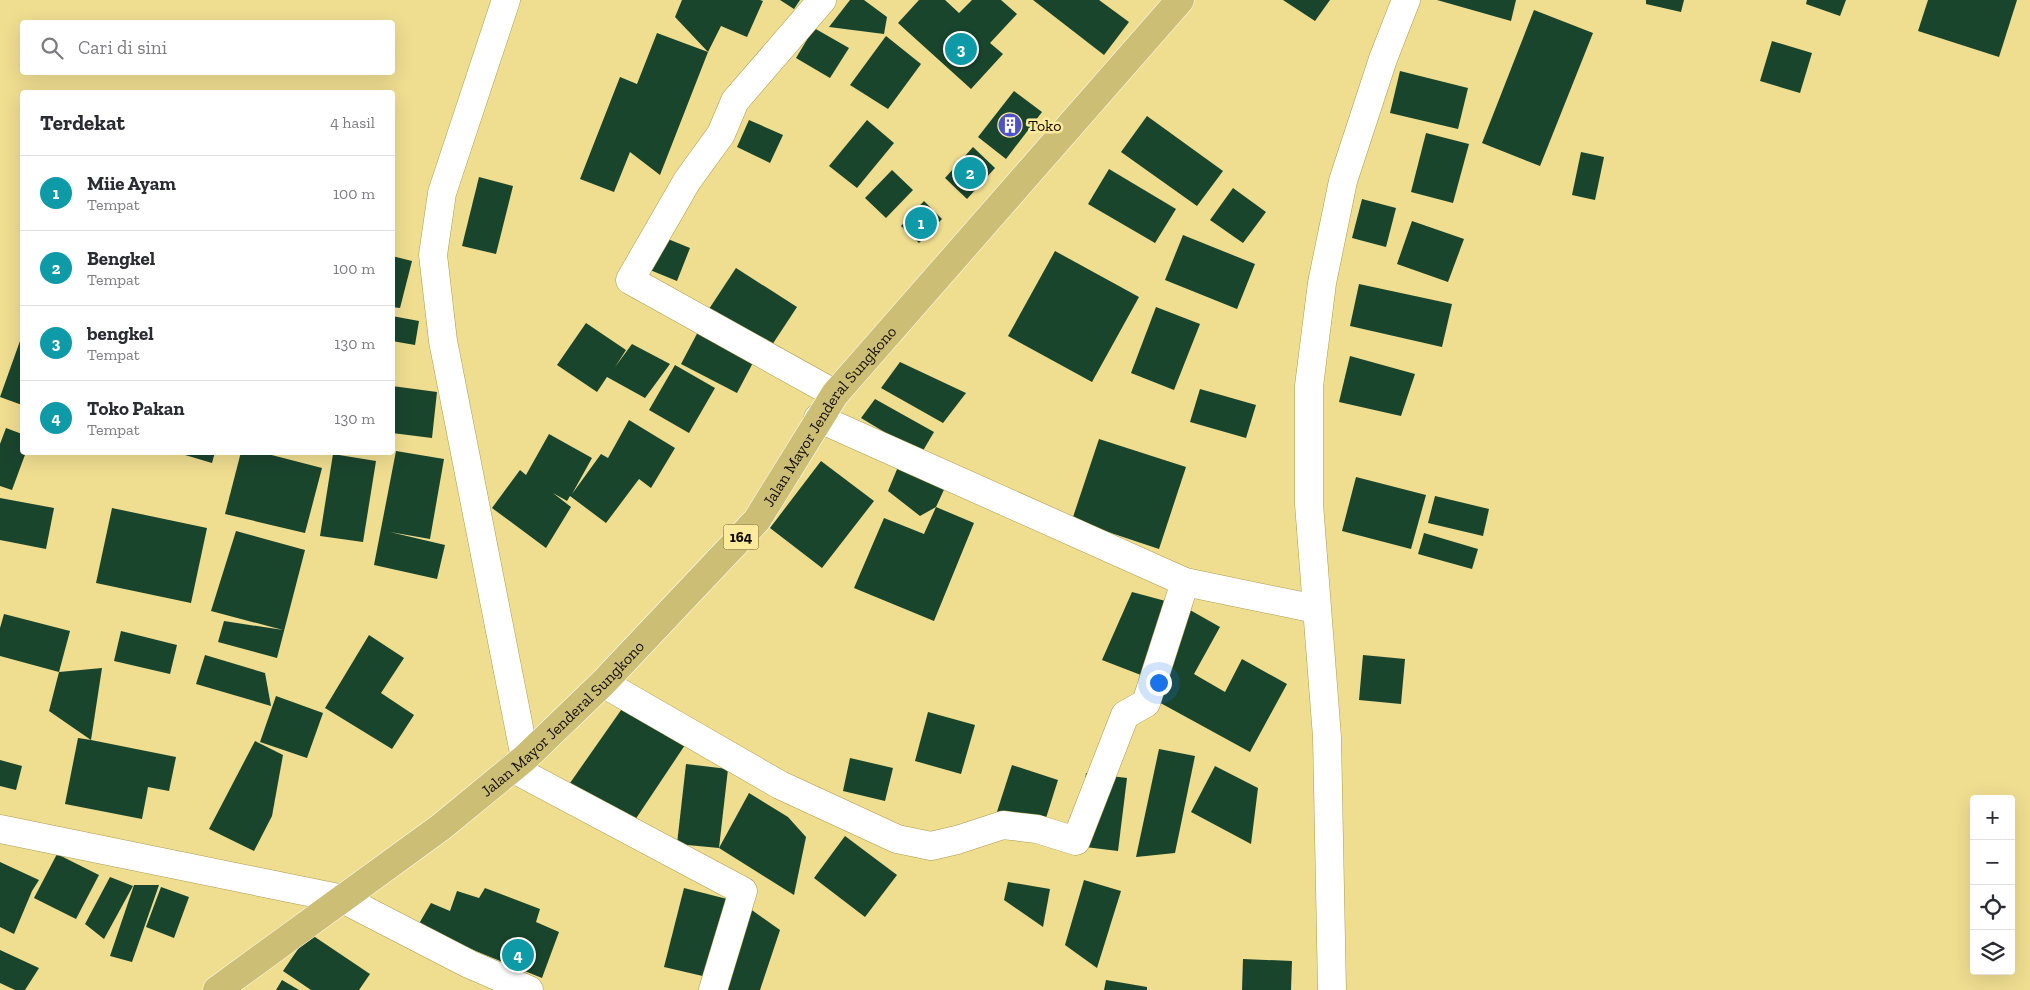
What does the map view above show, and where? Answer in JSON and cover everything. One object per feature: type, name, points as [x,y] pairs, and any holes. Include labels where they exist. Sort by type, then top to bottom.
[{"type":"main road","name":"Jalan Mayor Jenderal Sungkono","points":[[217,990],[441,828],[519,763],[603,683],[757,520],[818,418],[835,394],[1180,0]]},
{"type":"street","points":[[506,0],[442,193],[433,255],[443,340],[519,763],[743,891],[713,990]]},
{"type":"street","points":[[822,0],[735,101],[721,134],[687,181],[630,280],[835,394]]},
{"type":"street","points":[[1332,990],[1327,736],[1309,504],[1309,386],[1322,283],[1343,181],[1383,59],[1406,0]]},
{"type":"street","points":[[818,418],[1186,582],[1316,609]]},
{"type":"street","points":[[603,683],[780,785],[897,839],[931,846],[957,840],[1003,825],[1037,829],[1076,840],[1125,715],[1146,704],[1186,582]]},
{"type":"street","points":[[0,829],[343,899],[469,964],[529,990]]},
{"type":"building","points":[[682,0],[763,1],[747,37],[721,26],[708,52],[675,17]]},
{"type":"building","points":[[780,0],[800,0],[794,9]]},
{"type":"building","points":[[850,0],[864,0],[887,17],[884,34],[829,27]]},
{"type":"building","points":[[919,0],[945,0],[959,13],[972,0],[1001,0],[1017,14],[990,43],[1003,54],[971,89],[898,23]]},
{"type":"building","points":[[1033,0],[1099,0],[1129,22],[1104,55]]},
{"type":"building","points":[[1283,0],[1330,0],[1315,21]]},
{"type":"building","points":[[1437,0],[1516,0],[1511,21]]},
{"type":"building","points":[[1646,0],[1684,0],[1681,12],[1646,4]]},
{"type":"building","points":[[1807,0],[1846,0],[1840,16],[1806,4]]},
{"type":"building","points":[[1928,0],[2017,0],[1999,57],[1918,31]]},
{"type":"building","points":[[1534,10],[1593,33],[1540,166],[1482,143]]},
{"type":"building","points":[[814,28],[849,48],[830,78],[796,58]]},
{"type":"building","points":[[657,33],[708,52],[660,175],[630,152],[614,192],[580,179],[620,77],[637,84]]},
{"type":"building","points":[[886,36],[921,64],[888,109],[850,85]]},
{"type":"building","points":[[1772,41],[1812,53],[1800,93],[1760,81]]},
{"type":"building","points":[[1400,71],[1468,88],[1458,129],[1390,113]]},
{"type":"building","name":"Toko","points":[[1014,91],[1042,112],[1006,159],[978,137]]},
{"type":"building","points":[[1147,116],[1223,171],[1197,206],[1121,152]]},
{"type":"building","points":[[749,120],[783,135],[770,163],[737,147]]},
{"type":"building","points":[[867,120],[894,143],[857,188],[829,166]]},
{"type":"building","points":[[1426,133],[1469,144],[1453,203],[1411,192]]},
{"type":"building","points":[[973,147],[995,168],[967,199],[945,178]]},
{"type":"building","points":[[1581,152],[1604,157],[1595,200],[1572,195]]},
{"type":"building","points":[[1109,169],[1176,209],[1155,243],[1088,204]]},
{"type":"building","points":[[892,170],[913,190],[886,218],[865,198]]},
{"type":"building","points":[[479,177],[513,186],[496,254],[462,246]]},
{"type":"building","points":[[1233,188],[1266,212],[1243,243],[1210,220]]},
{"type":"building","points":[[1362,199],[1396,208],[1386,247],[1352,238]]},
{"type":"building","points":[[924,201],[942,219],[919,243],[901,226]]},
{"type":"building","points":[[1412,221],[1464,239],[1448,282],[1397,264]]},
{"type":"building","points":[[1183,235],[1255,264],[1237,309],[1165,280]]},
{"type":"building","points":[[663,237],[690,248],[677,281],[650,270]]},
{"type":"building","points":[[1055,251],[1139,297],[1092,382],[1008,336]]},
{"type":"building","points":[[395,257],[412,261],[400,308],[395,307]]},
{"type":"building","points":[[736,268],[797,307],[770,348],[709,309]]},
{"type":"building","points":[[1359,284],[1452,304],[1442,347],[1350,326]]},
{"type":"building","points":[[1156,307],[1200,324],[1174,390],[1131,373]]},
{"type":"building","points":[[395,317],[419,321],[415,345],[395,342]]},
{"type":"building","points":[[586,323],[626,350],[615,367],[632,344],[670,364],[645,398],[607,377],[597,392],[557,365]]},
{"type":"building","points":[[700,328],[756,357],[737,393],[681,364]]},
{"type":"building","points":[[20,341],[20,404],[0,397]]},
{"type":"building","points":[[1350,356],[1415,374],[1401,416],[1339,402]]},
{"type":"building","points":[[900,362],[966,393],[943,423],[881,388]]},
{"type":"building","points":[[675,365],[715,388],[689,433],[649,410]]},
{"type":"building","points":[[395,386],[437,392],[432,438],[395,433]]},
{"type":"building","points":[[1200,389],[1256,405],[1246,438],[1190,422]]},
{"type":"building","points":[[875,399],[934,432],[921,454],[861,418]]},
{"type":"building","points":[[629,420],[675,448],[651,488],[639,479],[606,523],[570,496],[567,501],[553,493],[571,507],[546,548],[492,508],[520,470],[526,475],[549,434],[592,458],[572,494],[601,454],[608,458]]},
{"type":"building","points":[[6,428],[20,433],[20,455],[25,455],[12,490],[0,486],[0,444]]},
{"type":"building","points":[[1099,439],[1186,467],[1159,549],[1072,520]]},
{"type":"building","points":[[396,451],[444,459],[430,539],[390,532],[445,545],[437,579],[374,565]]},
{"type":"building","points":[[185,455],[214,455],[212,463]]},
{"type":"building","points":[[240,455],[272,455],[322,468],[305,533],[225,514]]},
{"type":"building","points":[[333,455],[376,461],[363,542],[320,536]]},
{"type":"building","points":[[821,461],[874,501],[822,568],[770,528]]},
{"type":"building","points":[[900,462],[948,481],[936,507],[920,516],[888,491]]},
{"type":"building","points":[[1356,477],[1426,495],[1411,549],[1342,531]]},
{"type":"building","points":[[1435,496],[1489,509],[1483,536],[1428,523]]},
{"type":"building","points":[[0,498],[54,508],[46,549],[0,540]]},
{"type":"building","points":[[936,507],[974,523],[934,621],[854,588],[884,518],[924,534]]},
{"type":"building","points":[[112,508],[207,528],[191,603],[96,583]]},
{"type":"building","points":[[236,531],[305,550],[277,658],[218,642],[224,621],[283,630],[211,611]]},
{"type":"building","points":[[1424,533],[1478,549],[1472,569],[1418,554]]},
{"type":"building","points":[[1132,592],[1173,603],[1146,677],[1102,660]]},
{"type":"building","points":[[1190,610],[1220,627],[1194,674],[1225,692],[1242,659],[1287,684],[1250,752],[1144,694]]},
{"type":"building","points":[[4,614],[70,631],[59,672],[0,656],[0,628]]},
{"type":"building","points":[[121,631],[177,645],[170,674],[114,661]]},
{"type":"building","points":[[369,635],[404,658],[381,693],[414,715],[392,749],[325,708]]},
{"type":"building","points":[[205,655],[265,673],[271,706],[196,684]]},
{"type":"building","points":[[1363,655],[1405,659],[1401,704],[1359,700]]},
{"type":"building","points":[[102,668],[91,740],[49,711],[59,672]]},
{"type":"building","points":[[276,696],[323,713],[307,758],[260,742]]},
{"type":"building","points":[[626,703],[689,739],[633,823],[570,783]]},
{"type":"building","points":[[928,712],[975,725],[961,774],[915,761]]},
{"type":"building","points":[[78,738],[176,757],[169,791],[148,787],[142,819],[65,804]]},
{"type":"building","points":[[255,741],[283,755],[272,816],[254,851],[209,829]]},
{"type":"building","points":[[1159,749],[1195,756],[1175,853],[1136,857]]},
{"type":"building","points":[[850,758],[893,768],[885,801],[843,791]]},
{"type":"building","points":[[0,760],[22,766],[16,790],[0,786]]},
{"type":"building","points":[[686,764],[728,769],[719,848],[677,844]]},
{"type":"building","points":[[1012,765],[1058,780],[1040,837],[994,821]]},
{"type":"building","points":[[1215,766],[1258,788],[1251,844],[1191,812]]},
{"type":"building","points":[[1086,773],[1127,778],[1118,851],[1077,846]]},
{"type":"building","points":[[749,793],[788,817],[806,837],[794,895],[719,848]]},
{"type":"building","points":[[845,836],[897,875],[865,917],[814,878]]},
{"type":"building","points":[[57,854],[99,875],[76,919],[34,898]]},
{"type":"building","points":[[0,862],[39,880],[32,891],[14,934],[0,927]]},
{"type":"building","points":[[110,877],[133,886],[104,939],[85,924]]},
{"type":"building","points":[[1084,880],[1121,891],[1097,968],[1065,945]]},
{"type":"building","points":[[1008,882],[1050,889],[1043,927],[1004,900]]},
{"type":"building","points":[[134,885],[159,885],[132,962],[110,956]]},
{"type":"building","points":[[161,887],[189,897],[174,938],[146,927]]},
{"type":"building","points":[[485,888],[540,909],[536,922],[559,932],[542,978],[417,927],[431,903],[450,911],[457,891],[479,898]]},
{"type":"building","points":[[684,888],[727,899],[707,977],[664,967]]},
{"type":"building","points":[[742,903],[780,930],[760,990],[712,990]]},
{"type":"building","points":[[309,933],[370,974],[359,990],[311,990],[283,971]]},
{"type":"building","points":[[0,950],[39,968],[25,990],[15,990],[0,983]]},
{"type":"building","points":[[1243,959],[1292,961],[1291,990],[1242,990]]},
{"type":"building","points":[[282,980],[299,990],[276,990]]},
{"type":"building","points":[[1106,980],[1147,987],[1147,990],[1104,990]]},
{"type":"place","name":"bengkel","points":[[961,49]]},
{"type":"place","name":"Toko","points":[[1010,125]]},
{"type":"place","name":"Bengkel","points":[[970,173]]},
{"type":"place","name":"Miie Ayam","points":[[921,223]]},
{"type":"place","name":"Toko Pakan","points":[[518,955]]}]
